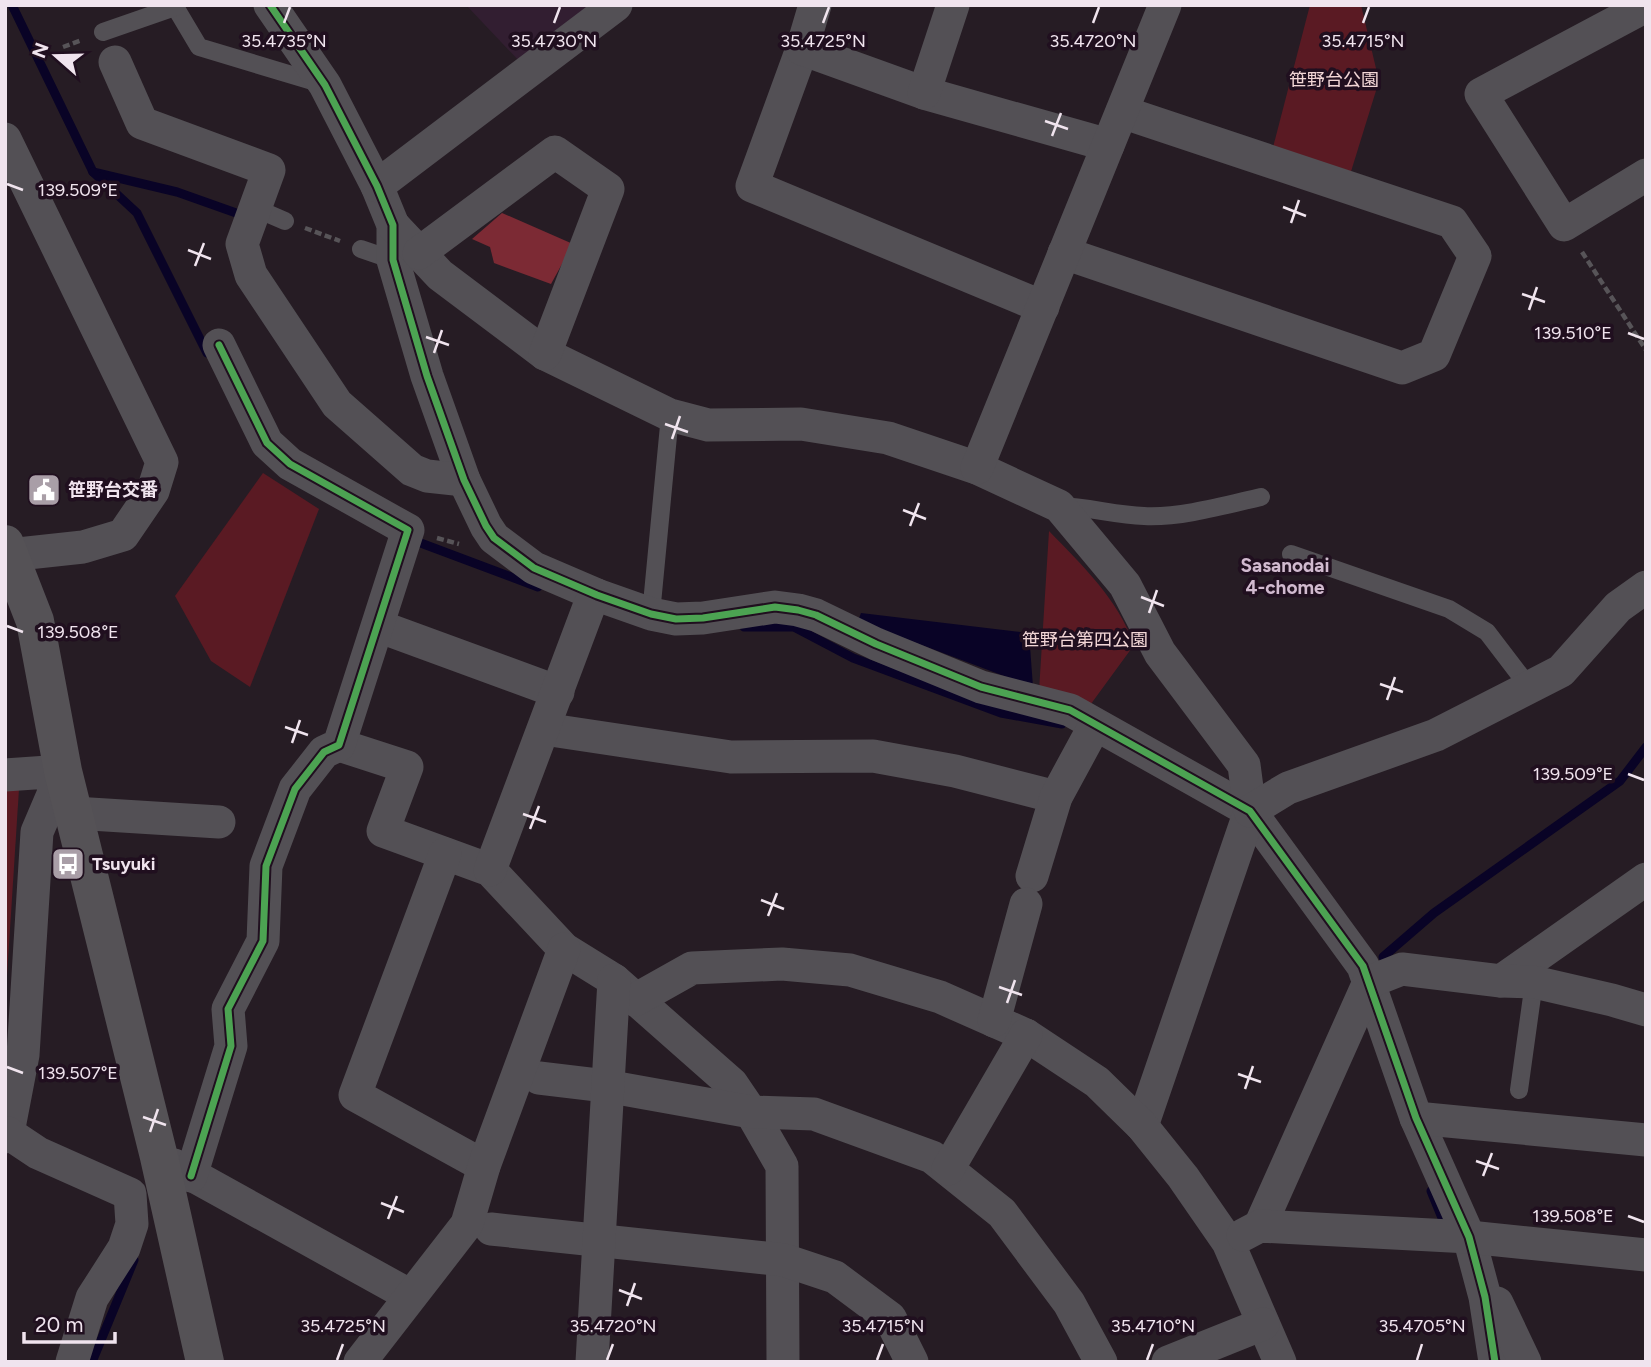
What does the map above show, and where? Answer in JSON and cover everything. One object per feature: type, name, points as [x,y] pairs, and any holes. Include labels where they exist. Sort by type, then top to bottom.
[{"type":"street","points":[[270,5],[325,85],[377,186],[406,257],[427,376],[464,480],[486,526],[504,547],[534,568],[651,614],[676,619],[703,618],[775,607],[816,615],[876,644],[981,687],[1070,710],[1250,811],[1363,965],[1416,1118],[1469,1237],[1485,1297],[1495,1362]]},
{"type":"street","points":[[377,186],[616,5]]},
{"type":"street","points":[[815,5],[802,49],[752,186],[1042,307]]},
{"type":"street","points":[[924,93],[953,5]]},
{"type":"street","points":[[977,468],[1165,5]]},
{"type":"street","points":[[1646,6],[1481,94],[1564,225],[1646,175]]},
{"type":"street","points":[[802,49],[924,93],[1108,145]]},
{"type":"street","points":[[115,62],[142,123],[269,170],[270,214],[242,244],[251,275],[337,404],[412,470],[427,476],[464,480]]},
{"type":"street","points":[[1064,253],[1402,368],[1434,355],[1475,256],[1452,222],[1122,112]]},
{"type":"street","points":[[5,139],[162,463],[153,491],[122,534],[83,547],[7,549],[35,621],[63,771],[205,1362]]},
{"type":"street","points":[[406,257],[555,152],[608,189],[545,354]]},
{"type":"street","points":[[406,257],[440,275],[545,354],[670,415],[708,425],[801,424],[888,438],[977,468],[1059,506],[1125,585],[1160,653],[1244,765],[1250,811],[1142,1126]]},
{"type":"street","points":[[219,345],[267,443],[290,464],[408,530],[339,745]]},
{"type":"street","points":[[1250,811],[1288,788],[1436,735],[1562,671],[1618,607],[1646,587]]},
{"type":"street","points":[[489,870],[590,604],[597,595]]},
{"type":"street","points":[[378,626],[558,692]]},
{"type":"street","points":[[994,1021],[1056,797],[1095,724]]},
{"type":"street","points":[[544,729],[731,757],[873,756],[955,771],[1056,797]]},
{"type":"street","points":[[72,1362],[92,1298],[124,1248],[132,1224],[161,1177],[231,1046],[228,1009],[263,941],[266,866],[295,789],[324,752],[339,745],[407,767],[383,831],[489,870],[564,949],[624,990],[732,1084],[782,1166],[783,1362]]},
{"type":"street","points":[[5,775],[63,771]]},
{"type":"street","points":[[63,771],[37,832],[23,1055],[7,1135],[38,1153],[161,1177],[409,1295]]},
{"type":"street","points":[[74,813],[219,822]]},
{"type":"street","points":[[445,853],[355,1095],[484,1166]]},
{"type":"street","points":[[1501,981],[1646,879]]},
{"type":"street","points":[[360,1362],[409,1295],[467,1224],[484,1166],[564,949]]},
{"type":"street","points":[[624,990],[692,968],[782,964],[850,970],[940,997],[1026,1035],[1097,1082],[1142,1126],[1182,1177],[1228,1242],[1280,1362]]},
{"type":"street","points":[[1260,1226],[1369,982],[1402,969],[1501,981],[1534,982],[1646,1010]]},
{"type":"street","points":[[592,1362],[606,1086],[624,990]]},
{"type":"street","points":[[948,1169],[1026,1035]]},
{"type":"street","points":[[539,1078],[606,1086],[751,1112],[814,1114],[932,1157],[1002,1213],[1069,1303],[1101,1362]]},
{"type":"street","points":[[1416,1118],[1646,1140]]},
{"type":"street","points":[[1228,1242],[1260,1226],[1469,1237],[1646,1255]]},
{"type":"street","points":[[491,1228],[784,1260],[835,1277],[891,1318],[912,1362]]},
{"type":"street","points":[[1485,1297],[1497,1303],[1525,1362]]},
{"type":"street","points":[[1168,1362],[1263,1324]]},
{"type":"lane","points":[[103,32],[174,6],[199,47],[325,85]]},
{"type":"lane","points":[[362,249],[406,257]]},
{"type":"lane","points":[[651,614],[670,415]]},
{"type":"lane","points":[[1059,506],[1147,516],[1206,509],[1261,497]]},
{"type":"lane","points":[[1291,554],[1449,609],[1486,632],[1529,687]]},
{"type":"lane","points":[[1519,1090],[1534,982]]},
{"type":"path","points":[[270,214],[362,249]]},
{"type":"path","points":[[1564,225],[1646,350]]},
{"type":"shaded area","points":[[466,5],[592,5],[521,63]]},
{"type":"shaded area","points":[[502,213],[573,244],[551,284],[494,263],[490,247],[472,239]]},
{"type":"shaded area","points":[[861,613],[1029,633],[1033,687],[858,621]]},
{"type":"green space","name":"笹野台公園","points":[[1310,5],[1361,5],[1379,81],[1349,178],[1271,155]]},
{"type":"green space","points":[[263,473],[319,509],[250,687],[211,661],[175,596]]},
{"type":"green space","name":"笹野台第四公園","points":[[1049,531],[1109,598],[1134,645],[1088,708],[1039,691]]},
{"type":"green space","points":[[5,789],[19,789],[5,1007]]},
{"type":"waterway","points":[[12,5],[93,172],[177,192],[239,214]]},
{"type":"waterway","points":[[93,172],[137,213],[207,353]]},
{"type":"waterway","points":[[410,539],[538,587]]},
{"type":"waterway","points":[[744,627],[794,627],[853,658],[1001,713],[1062,724]]},
{"type":"waterway","points":[[1383,957],[1434,913],[1620,781],[1646,747]]},
{"type":"waterway","points":[[1431,1191],[1447,1230]]},
{"type":"waterway","points":[[92,1362],[134,1260]]},
{"type":"cycle path","points":[[270,5],[325,85],[377,186],[393,225],[393,260],[427,376],[464,480],[494,538],[534,568],[651,614],[676,619],[703,618],[775,607],[816,615],[876,644],[981,687],[1070,710],[1250,811],[1363,966],[1416,1118],[1469,1237],[1485,1297],[1495,1362]]},
{"type":"cycle path","points":[[191,1176],[231,1046],[228,1009],[263,941],[266,866],[295,789],[324,752],[339,745],[408,530],[290,464],[267,443],[219,345]]},
{"type":"place","name":"笹野台交番","points":[[44,490]]},
{"type":"place","name":"Tsuyuki","points":[[68,864]]},
{"type":"district","name":"Sasanodai 4-chome","points":[[1285,576]]}]
